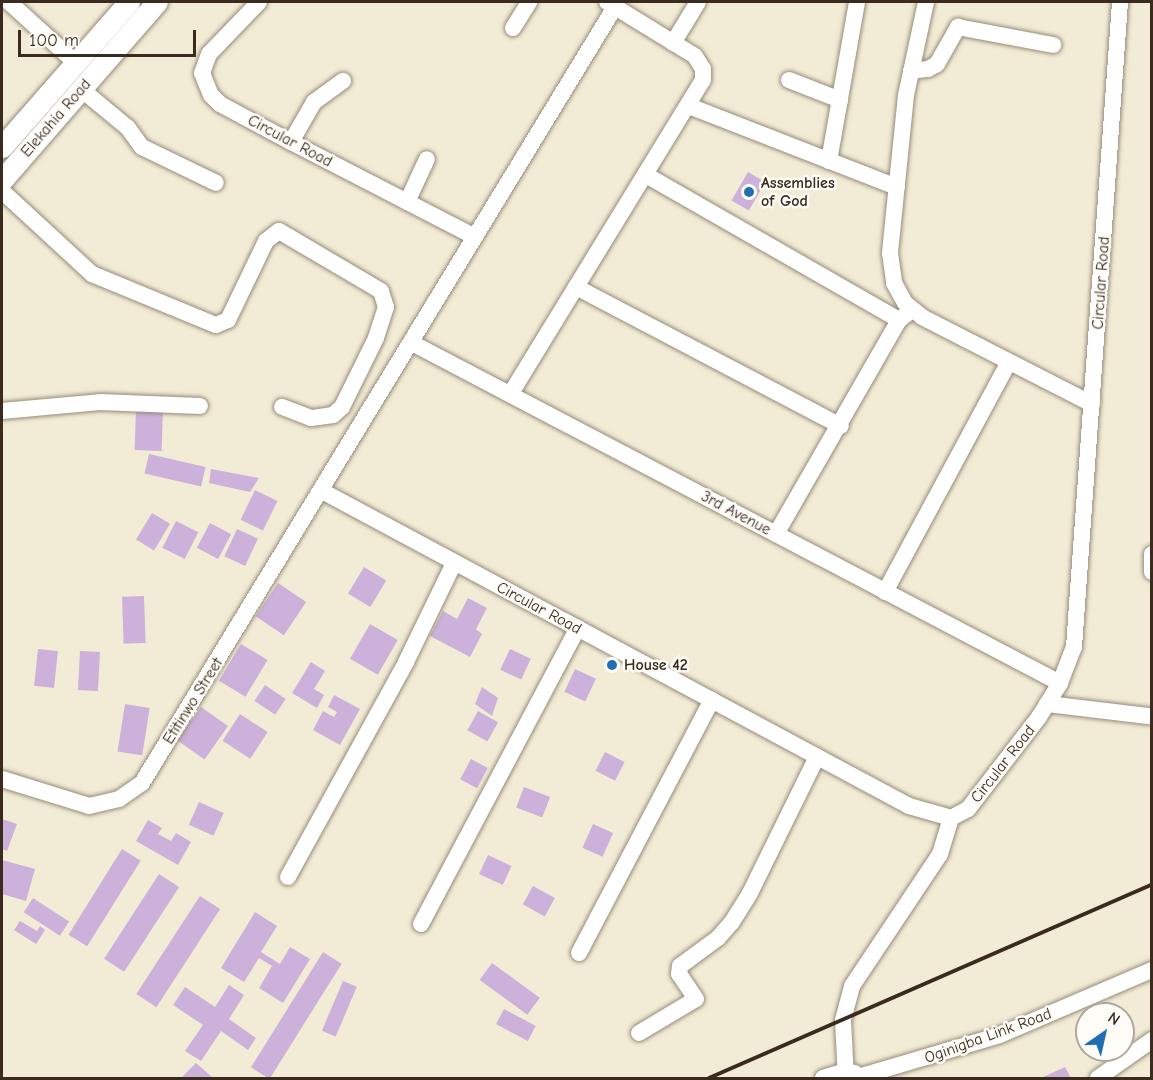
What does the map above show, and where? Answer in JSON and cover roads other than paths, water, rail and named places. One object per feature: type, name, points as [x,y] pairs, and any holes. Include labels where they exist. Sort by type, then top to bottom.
[{"type":"main road","name":"Elekahia Road","points":[[2,147],[129,2]]},
{"type":"main road","name":"Elekahia Road","points":[[2,180],[157,2]]},
{"type":"street","points":[[9,2],[76,63]]},
{"type":"street","name":"Circular Road","points":[[259,2],[223,36],[210,54],[202,73],[211,95],[220,104],[475,237]]},
{"type":"street","points":[[513,28],[529,2]]},
{"type":"street","points":[[673,43],[698,2]]},
{"type":"street","points":[[829,161],[857,2]]},
{"type":"street","points":[[776,534],[906,315],[891,272],[897,187],[910,71],[926,2]]},
{"type":"street","name":"Circular Road","points":[[322,490],[909,806],[951,818],[980,797],[1047,704],[1060,683],[1074,647],[1079,618],[1120,2]]},
{"type":"street","points":[[511,393],[703,80],[703,69],[695,56],[611,4]]},
{"type":"street","name":"Etitinwo Street","points":[[2,779],[89,806],[119,799],[142,783],[412,343],[611,4]]},
{"type":"street","points":[[910,71],[928,69],[937,64],[958,27],[1053,45]]},
{"type":"street","points":[[789,80],[840,100]]},
{"type":"street","points":[[291,142],[314,102],[343,81]]},
{"type":"street","points":[[81,89],[128,128],[142,147],[216,183]]},
{"type":"street","points":[[689,106],[897,187]]},
{"type":"street","points":[[407,202],[427,159]]},
{"type":"street","points":[[646,175],[906,315],[1009,362],[1092,404]]},
{"type":"street","points":[[2,191],[92,274],[216,325],[228,320],[267,241],[279,231],[381,291],[386,306],[376,338],[342,407],[333,415],[311,418],[282,407]]},
{"type":"street","points":[[576,287],[842,426]]},
{"type":"street","name":"3rd Avenue","points":[[412,343],[1060,683]]},
{"type":"street","points":[[885,592],[1009,362]]},
{"type":"street","points":[[2,411],[100,402],[200,406]]},
{"type":"street","points":[[1152,554],[1152,572]]},
{"type":"street","points":[[288,877],[406,662],[454,563]]},
{"type":"street","points":[[422,924],[578,628]]},
{"type":"street","points":[[579,953],[712,700]]},
{"type":"street","points":[[1047,704],[1148,716]]},
{"type":"street","points":[[639,1033],[696,999],[679,974],[680,966],[718,938],[732,922],[750,893],[817,757]]},
{"type":"street","points":[[852,1076],[843,1020],[852,986],[940,854],[951,818]]},
{"type":"street","name":"Oginigba Link Road","points":[[823,1078],[852,1076],[915,1063],[1000,1035],[1152,970]]},
{"type":"street","points":[[1098,1078],[1152,1040]]},
{"type":"railway","points":[[709,1078],[1152,884]]},
{"type":"place","name":"Assemblies of God","points":[[749,192]]},
{"type":"place","name":"House 42","points":[[612,665]]}]
